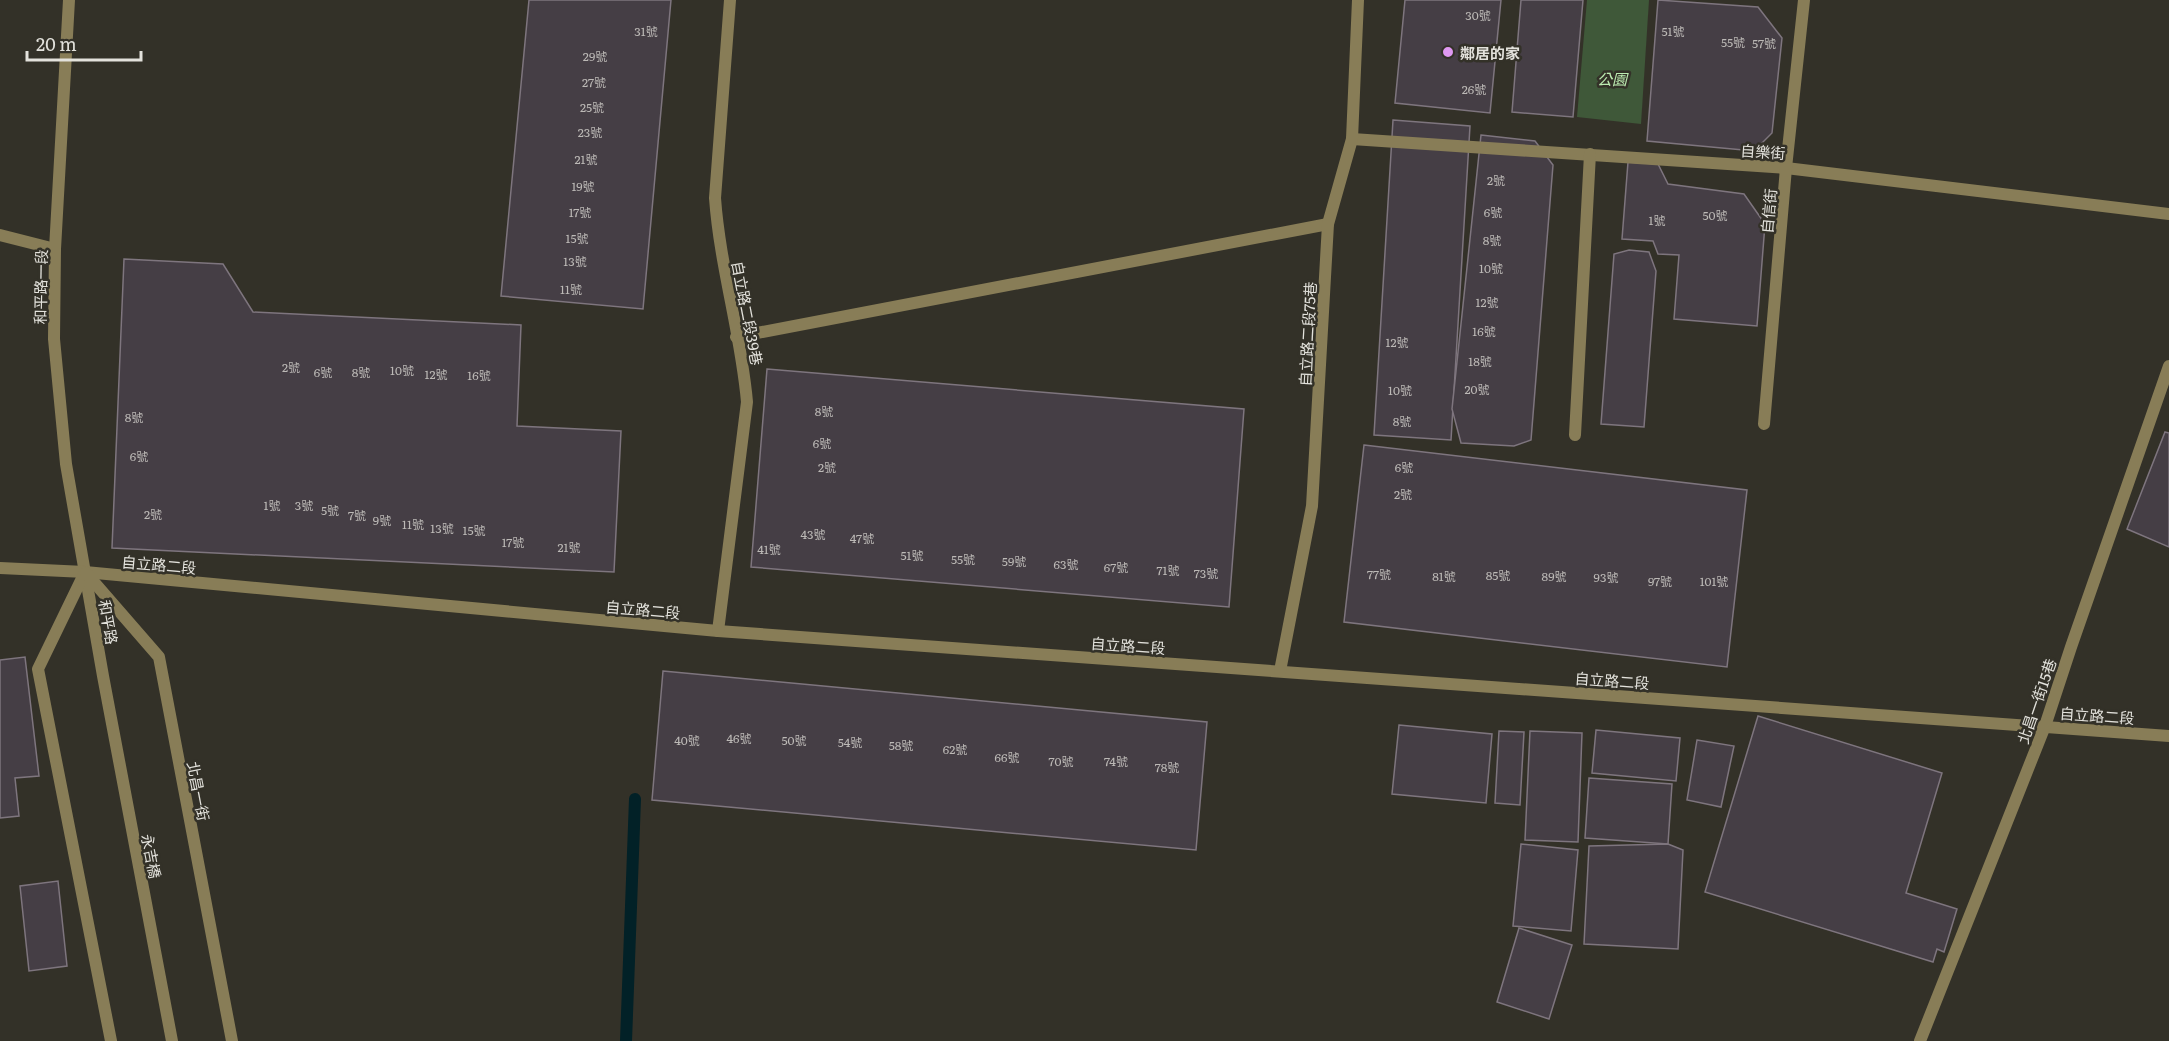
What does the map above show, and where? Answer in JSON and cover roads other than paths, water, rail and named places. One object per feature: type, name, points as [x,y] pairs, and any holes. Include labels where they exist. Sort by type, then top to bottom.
[{"type":"street","name":"和平路一段","points":[[69,0],[55,249],[55,351],[66,464],[85,572]]},
{"type":"street","name":"自立路二段39巷","points":[[718,631],[747,402],[744,369],[736,337],[717,225],[715,198],[730,0]]},
{"type":"street","name":"自立路二段75巷","points":[[1280,671],[1312,506],[1328,224],[1352,139],[1358,0]]},
{"type":"street","name":"自信街","points":[[1764,424],[1786,168],[1804,0]]},
{"type":"street","name":"自樂街","points":[[1352,139],[1786,168],[2169,214]]},
{"type":"street","points":[[1575,435],[1590,154]]},
{"type":"street","points":[[736,337],[1328,224]]},
{"type":"street","points":[[0,235],[55,249]]},
{"type":"street","name":"北昌一街15巷","points":[[1920,1041],[2045,726],[2169,366]]},
{"type":"street","name":"自立路二段","points":[[0,568],[85,572],[718,631],[2169,736]]},
{"type":"street","points":[[85,572],[38,669],[111,1041]]},
{"type":"street","name":"和平路","points":[[85,572],[103,676]]},
{"type":"street","name":"北昌一街","points":[[85,572],[159,657],[232,1041]]},
{"type":"street","name":"永吉橋","points":[[103,676],[172,1041]]},
{"type":"waterway","points":[[626,1041],[635,799]]},
{"type":"place","name":"鄰居的家","points":[[1448,52]]},
{"type":"park label","name":"公園","points":[[1612,78]]}]
